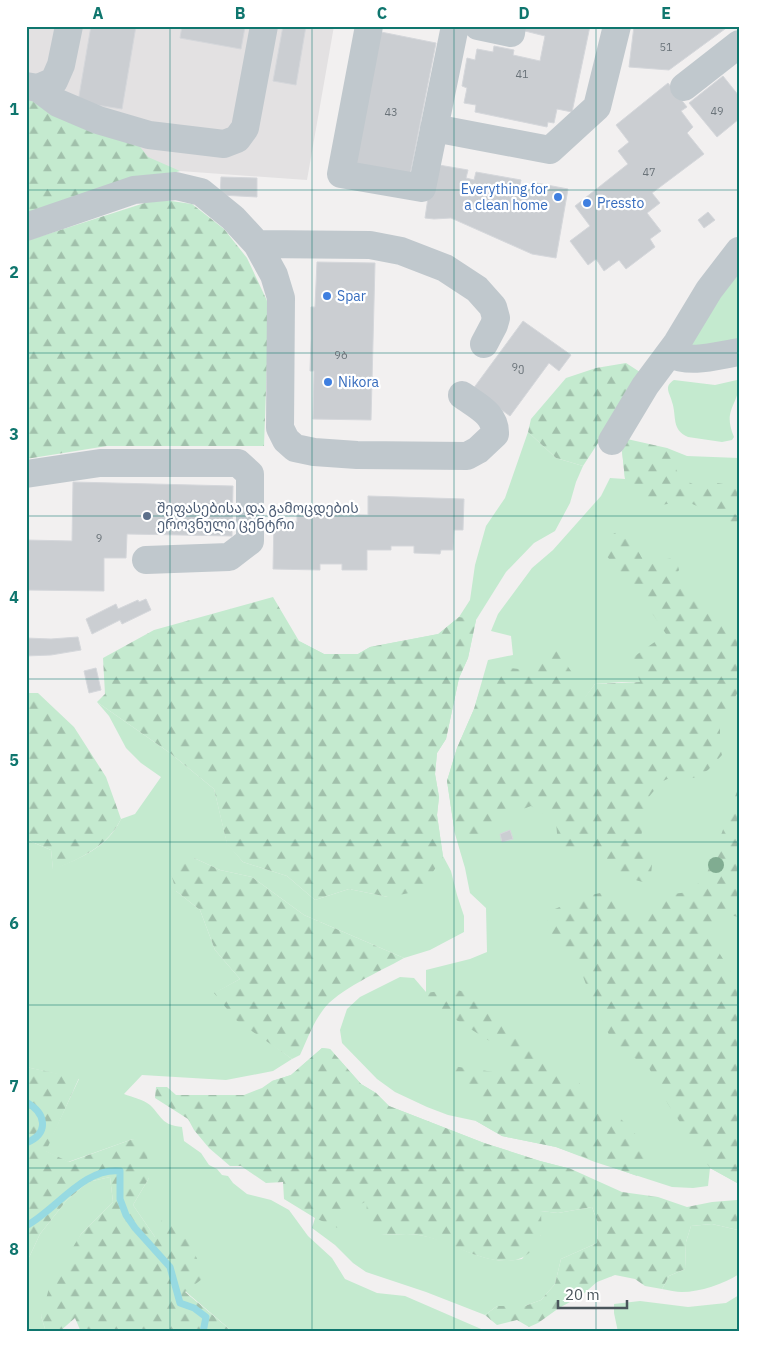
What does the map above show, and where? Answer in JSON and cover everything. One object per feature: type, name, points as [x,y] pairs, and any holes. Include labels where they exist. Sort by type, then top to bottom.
[{"type":"street","points":[[32,87],[54,81],[61,64],[69,26]]},
{"type":"street","points":[[32,87],[58,103],[98,120],[149,135],[224,144],[237,139],[245,128],[264,26]]},
{"type":"street","points":[[370,26],[341,174],[422,188],[455,26]]},
{"type":"street","points":[[478,26],[511,32],[512,26]]},
{"type":"street","points":[[434,128],[550,150],[597,107],[617,26]]},
{"type":"street","points":[[684,87],[739,44]]},
{"type":"street","points":[[26,227],[134,190],[176,186],[201,192],[233,218],[257,244],[274,274],[281,298],[280,428],[286,440],[296,448],[314,452],[357,455],[467,456],[491,439],[495,434],[495,426],[491,417],[462,395]]},
{"type":"street","points":[[257,244],[370,245],[401,251],[444,268],[477,289],[493,307],[496,318],[484,344]]},
{"type":"street","points":[[612,442],[645,386],[669,354],[709,290],[739,251]]},
{"type":"street","points":[[669,354],[693,360],[739,352]]},
{"type":"street","points":[[26,474],[100,463],[238,463],[250,474],[250,541],[229,557],[146,560]]},
{"type":"shaded area","points":[[26,26],[334,26],[307,180],[180,171],[26,167]]},
{"type":"green space","points":[[26,99],[130,134],[148,157],[180,171],[26,217]]},
{"type":"green space","points":[[157,199],[192,204],[224,229],[247,258],[269,305],[264,446],[107,446],[26,459],[26,241]]},
{"type":"green space","points":[[739,265],[739,347],[692,347],[689,340]]},
{"type":"green space","points":[[626,363],[643,374],[583,466],[556,458],[528,432],[531,419],[566,378],[596,368]]},
{"type":"green space","points":[[674,380],[715,385],[737,380],[739,382],[737,397],[730,414],[734,437],[732,440],[722,442],[688,437],[679,431],[668,390],[669,385]]},
{"type":"green space","points":[[528,432],[556,458],[583,466],[570,503],[555,531],[534,543],[506,572],[476,620],[468,658],[459,678],[446,739],[437,753],[435,774],[439,797],[437,815],[443,856],[451,871],[464,916],[464,932],[430,950],[404,958],[304,915],[252,877],[220,870],[194,858],[176,891],[200,910],[215,950],[240,979],[215,993],[258,1034],[292,1059],[273,1071],[226,1080],[142,1075],[124,1094],[150,1105],[170,1125],[182,1127],[184,1141],[201,1153],[209,1165],[217,1169],[222,1175],[228,1176],[233,1183],[247,1194],[271,1200],[289,1210],[308,1236],[332,1258],[345,1279],[377,1293],[405,1296],[488,1332],[436,1332],[431,1330],[429,1332],[362,1332],[355,1329],[321,1332],[233,1332],[185,1291],[155,1237],[133,1205],[149,1178],[133,1139],[68,1162],[45,1151],[79,1079],[26,1067],[26,837],[32,842],[51,850],[53,869],[73,861],[101,845],[121,819],[135,814],[161,777],[141,763],[126,748],[109,716],[97,702],[170,753],[214,789],[227,843],[243,862],[287,876],[315,900],[349,889],[388,897],[299,641],[324,654],[358,654],[370,647],[439,634],[459,617],[470,600],[475,565],[486,526],[505,498]]},
{"type":"green space","points":[[627,439],[667,448],[680,478],[697,486],[718,483],[734,486],[739,495],[739,537],[712,513],[686,501],[661,505],[646,502],[637,495],[625,479],[622,451]]},
{"type":"green space","points":[[667,448],[687,456],[739,458],[739,1184],[710,1168],[708,1186],[693,1188],[672,1187],[556,1147],[502,1136],[476,1121],[448,1115],[395,1092],[377,1079],[342,1043],[340,1030],[347,1009],[360,997],[400,977],[414,978],[426,992],[426,970],[470,959],[487,952],[486,908],[470,893],[455,834],[447,781],[457,748],[474,709],[488,660],[513,655],[511,636],[491,631],[498,614],[532,568],[553,550],[601,496],[610,478],[625,479],[622,451]],"holes":[[[640,682],[579,706],[595,684]]]},
{"type":"green space","points":[[618,531],[633,542],[647,567],[658,560],[676,558],[679,570],[672,581],[712,609],[728,630],[739,635],[739,690],[720,724],[720,748],[722,755],[708,770],[694,778],[678,774],[661,782],[648,798],[641,837],[652,865],[650,884],[624,877],[596,847],[559,855],[556,822],[531,806],[503,817],[478,841],[455,834],[447,781],[457,748],[474,709],[485,675],[503,667],[527,670],[540,658],[557,651],[571,671],[585,697],[595,684],[640,682],[632,658],[666,634],[640,595],[604,553],[602,541]]},
{"type":"green space","points":[[273,597],[299,641],[324,654],[358,654],[370,647],[438,634],[459,617],[476,620],[468,658],[459,678],[446,739],[437,753],[435,774],[439,797],[437,815],[443,857],[420,891],[388,897],[349,889],[315,900],[287,876],[243,862],[227,844],[214,789],[170,753],[97,702],[105,694],[103,658],[154,630]]},
{"type":"green space","points":[[26,693],[38,693],[74,727],[106,777],[121,819],[115,829],[101,844],[83,856],[53,870],[51,850],[32,842],[26,837]]},
{"type":"green space","points":[[739,786],[739,917],[714,912],[710,938],[736,980],[739,996],[739,1184],[710,1168],[668,1104],[649,1068],[613,1043],[590,995],[578,963],[547,942],[547,919],[550,911],[586,896],[605,892],[640,915],[664,895],[689,892],[706,876]]},
{"type":"green space","points":[[194,858],[220,870],[252,877],[304,915],[404,958],[338,995],[316,1020],[300,1055],[292,1059],[236,1020],[214,993],[240,979],[215,950],[200,910],[176,891],[168,863]]},
{"type":"green space","points":[[454,989],[475,995],[540,1055],[577,1080],[599,1108],[620,1118],[640,1139],[648,1156],[637,1176],[556,1147],[502,1136],[476,1121],[481,1101],[459,1086],[452,1066],[494,1072],[510,1065],[507,1052],[431,1004],[426,993]]},
{"type":"green space","points":[[322,1048],[330,1049],[361,1084],[376,1093],[389,1106],[484,1143],[571,1169],[548,1185],[380,1235],[405,1234],[429,1237],[486,1258],[509,1261],[522,1259],[541,1235],[541,1211],[558,1213],[592,1207],[598,1223],[597,1243],[561,1259],[555,1284],[541,1300],[525,1306],[497,1306],[485,1315],[426,1292],[366,1272],[353,1263],[335,1245],[312,1228],[315,1218],[272,1081],[291,1075]]},
{"type":"green space","points":[[322,1048],[330,1049],[361,1084],[376,1093],[389,1106],[484,1143],[571,1169],[622,1192],[658,1197],[687,1207],[737,1200],[738,1230],[712,1224],[691,1226],[686,1242],[685,1269],[669,1276],[662,1289],[645,1286],[635,1279],[615,1275],[597,1282],[581,1296],[529,1327],[517,1320],[497,1325],[485,1315],[497,1306],[525,1306],[541,1300],[555,1284],[561,1259],[597,1243],[598,1223],[592,1207],[558,1213],[541,1211],[541,1234],[537,1245],[529,1253],[518,1259],[505,1261],[476,1255],[419,1235],[380,1235],[366,1222],[367,1201],[347,1211],[340,1229],[315,1218],[284,1199],[283,1182],[266,1183],[241,1166],[230,1166],[209,1148],[194,1130],[188,1119],[155,1098],[156,1087],[167,1087],[176,1095],[244,1095],[262,1088],[272,1081],[291,1075]]},
{"type":"green space","points":[[26,1067],[79,1078],[46,1151],[69,1162],[133,1139],[147,1151],[149,1178],[133,1205],[155,1237],[165,1212],[176,1218],[206,1276],[185,1292],[233,1332],[81,1332],[75,1318],[59,1332],[46,1332],[41,1316],[50,1285],[81,1234],[113,1202],[110,1177],[88,1182],[66,1201],[40,1234],[26,1264]]},
{"type":"green space","points":[[110,1177],[113,1202],[81,1234],[41,1316],[46,1332],[26,1332],[26,1264],[40,1234],[66,1201],[88,1182]]},
{"type":"green space","points":[[712,1224],[738,1230],[739,1274],[719,1284],[696,1291],[680,1292],[662,1289],[669,1276],[685,1269],[686,1242],[691,1226]]},
{"type":"green space","points":[[739,1295],[739,1332],[618,1332],[614,1304],[640,1301],[688,1307],[726,1303]]},
{"type":"building","points":[[91,26],[136,26],[122,109],[78,102]]},
{"type":"building","points":[[182,26],[245,27],[241,49],[180,38]]},
{"type":"building","points":[[283,26],[306,26],[296,85],[273,81]]},
{"type":"building","points":[[522,26],[590,26],[572,112],[557,109],[554,123],[548,122],[547,127],[475,112],[476,105],[464,103],[467,88],[462,86],[467,58],[475,60],[477,49],[493,52],[494,46],[514,50],[513,55],[540,61],[545,36],[521,30]]},
{"type":"building","points":[[634,26],[729,26],[669,70],[629,67]]},
{"type":"building","points":[[376,31],[436,43],[409,180],[349,169]]},
{"type":"building","points":[[723,76],[739,96],[739,119],[717,137],[689,103]]},
{"type":"building","points":[[668,83],[687,107],[681,111],[693,127],[687,133],[704,154],[652,193],[660,203],[647,213],[661,231],[650,239],[655,247],[626,269],[619,260],[604,271],[596,259],[588,265],[570,241],[590,226],[575,206],[628,164],[618,151],[629,142],[616,125]]},
{"type":"building","points":[[433,164],[468,170],[466,178],[474,180],[476,172],[521,180],[519,189],[529,190],[531,182],[568,189],[556,258],[532,254],[451,218],[425,218]]},
{"type":"building","points":[[221,177],[257,178],[257,197],[220,195]]},
{"type":"building","points":[[708,212],[715,220],[704,228],[698,220]]},
{"type":"building","points":[[317,262],[375,263],[371,420],[313,419],[314,371],[310,371],[311,307],[315,307]]},
{"type":"building","points":[[523,321],[571,355],[559,371],[549,363],[510,416],[473,389]]},
{"type":"building","points":[[73,482],[233,486],[232,536],[127,534],[126,558],[104,558],[104,591],[26,590],[26,540],[72,541]]},
{"type":"building","points":[[368,496],[464,499],[463,530],[454,530],[453,550],[441,550],[440,554],[414,553],[414,546],[391,546],[391,550],[367,550],[367,570],[342,570],[342,564],[320,564],[320,570],[273,569],[274,521],[297,522],[297,514],[368,515]]},
{"type":"building","points":[[146,599],[151,610],[122,624],[120,620],[92,634],[86,619],[116,604],[118,609],[138,600],[139,602]]},
{"type":"building","points":[[78,637],[81,650],[51,655],[26,656],[26,638]]},
{"type":"building","points":[[96,668],[101,690],[89,693],[84,671]]},
{"type":"building","points":[[510,830],[513,839],[502,842],[500,834]]},
{"type":"waterway","points":[[26,1102],[38,1112],[42,1123],[42,1129],[39,1134],[26,1143]]},
{"type":"waterway","points":[[26,1226],[82,1182],[107,1172],[120,1171],[120,1199],[126,1215],[135,1228],[170,1267],[180,1303],[194,1308],[206,1317],[203,1332]]},
{"type":"place","name":"Everything for a clean home","points":[[558,197]]},
{"type":"place","name":"Pressto","points":[[587,203]]},
{"type":"place","name":"Spar","points":[[327,296]]},
{"type":"place","name":"Nikora","points":[[328,382]]},
{"type":"place","name":"შეფასებისა და გამოცდების ეროვნული ცენტრი","points":[[147,516]]}]
